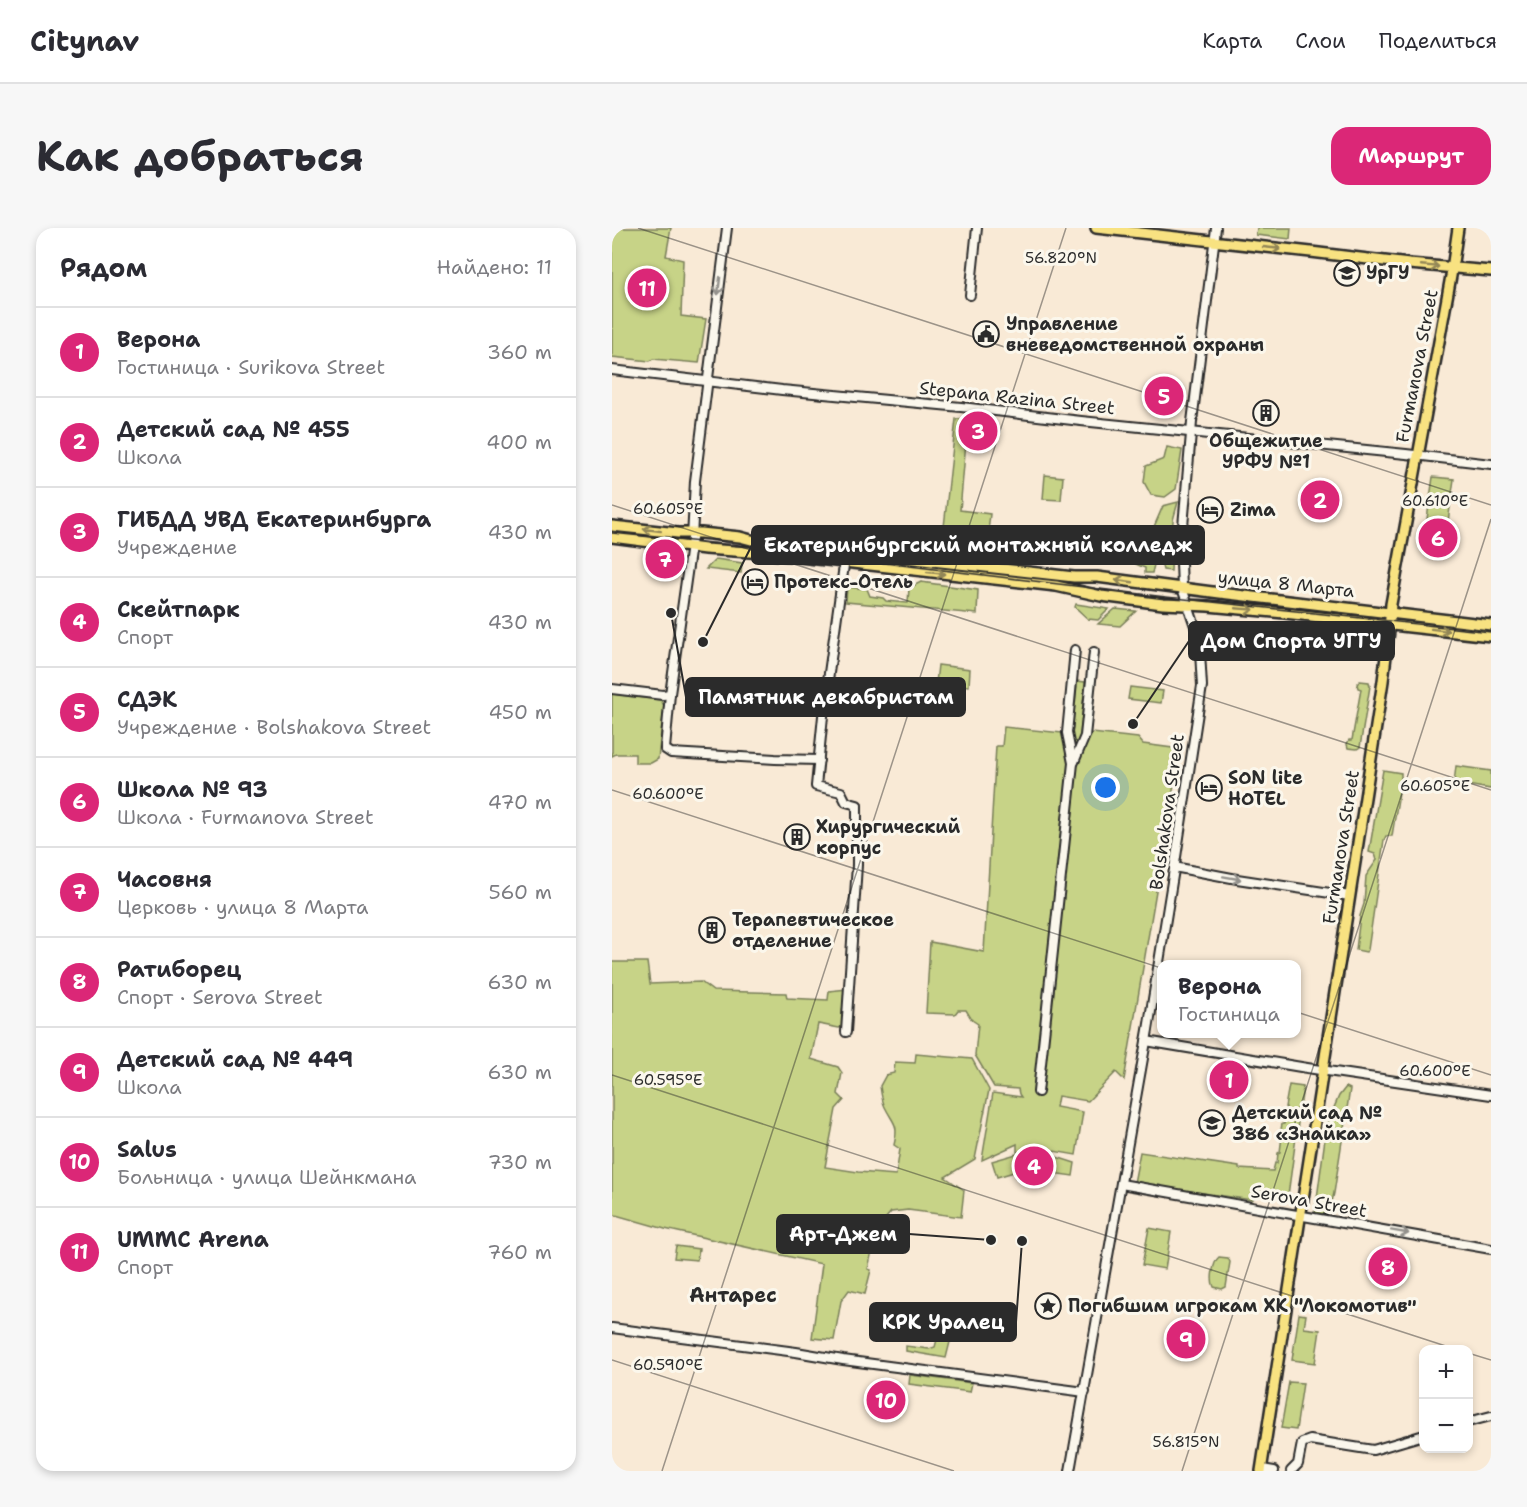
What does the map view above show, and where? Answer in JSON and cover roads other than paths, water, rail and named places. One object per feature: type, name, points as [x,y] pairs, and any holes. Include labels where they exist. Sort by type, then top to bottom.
[{"type":"main road","points":[[1096,228],[1491,271]]},
{"type":"main road","name":"Furmanova Street","points":[[1261,1470],[1383,681],[1399,554],[1458,228]]},
{"type":"main road","name":"улица 8 Марта","points":[[612,526],[740,537],[755,541],[1074,577],[1097,577],[1491,625]]},
{"type":"main road","name":"улица 8 Марта","points":[[612,537],[1056,586],[1101,596],[1163,604],[1284,613],[1491,636]]},
{"type":"street","points":[[727,228],[665,749],[671,753],[819,760]]},
{"type":"street","points":[[970,295],[976,228]]},
{"type":"street","points":[[1191,432],[1216,228]]},
{"type":"street","name":"Stepana Razina Street","points":[[612,370],[1417,455],[1491,465]]},
{"type":"street","name":"Bolshakova Street","points":[[1159,960],[1202,686],[1196,629],[1182,588],[1182,538],[1191,432]]},
{"type":"street","points":[[846,551],[816,786],[841,792],[846,801],[857,805],[857,865],[846,1032]]},
{"type":"street","points":[[1038,1092],[1073,763],[1067,734],[1075,650]]},
{"type":"street","points":[[1073,763],[1085,736],[1094,652]]},
{"type":"street","points":[[612,689],[670,694]]},
{"type":"street","points":[[1174,867],[1350,896]]},
{"type":"street","name":"Bolshakova Street","points":[[1121,1184],[1157,973]]},
{"type":"street","points":[[1146,1041],[1491,1095]]},
{"type":"street","points":[[1070,1471],[1121,1184]]},
{"type":"street","name":"Serova Street","points":[[1121,1184],[1491,1249]]},
{"type":"street","points":[[612,1328],[1084,1392]]},
{"type":"street","points":[[1473,1421],[1491,1416]]},
{"type":"street","points":[[1291,1471],[1298,1464],[1302,1443],[1310,1440],[1373,1450],[1419,1436]]},
{"type":"street","points":[[1261,1470],[1274,1471]]},
{"type":"tram line","points":[[612,533],[1491,632]]},
{"type":"place","name":"УрГУ","points":[[1347,273]]},
{"type":"place","name":"UMMC Arena","points":[[647,288]]},
{"type":"place","name":"Управление вневедомственной охраны","points":[[986,334]]},
{"type":"place","name":"СДЭК","points":[[1164,396]]},
{"type":"place","name":"Общежитие УРФУ №1","points":[[1266,413]]},
{"type":"place","name":"ГИБДД УВД Екатеринбурга","points":[[978,431]]},
{"type":"place","name":"Детский сад № 455","points":[[1320,500]]},
{"type":"place","name":"Zima","points":[[1210,510]]},
{"type":"place","name":"Школа № 93","points":[[1438,538]]},
{"type":"place","name":"Часовня","points":[[665,559]]},
{"type":"place","name":"Протекс-Отель","points":[[755,582]]},
{"type":"place","name":"Памятник декабристам","points":[[671,613]]},
{"type":"place","name":"Екатеринбургский монтажный колледж","points":[[703,642]]},
{"type":"place","name":"Дом Спорта УГГУ","points":[[1133,724]]},
{"type":"place","name":"SON lite HOTEL","points":[[1209,788]]},
{"type":"place","name":"Хирургический корпус","points":[[797,837]]},
{"type":"place","name":"Терапевтическое отделение","points":[[712,930]]},
{"type":"place","name":"Верона","points":[[1229,1080]]},
{"type":"place","name":"Детский сад № 386 «Знайка»","points":[[1212,1123]]},
{"type":"place","name":"Скейтпарк","points":[[1034,1166]]},
{"type":"place","name":"Арт-Джем","points":[[991,1240]]},
{"type":"place","name":"КРК Уралец","points":[[1022,1241]]},
{"type":"place","name":"Ратиборец","points":[[1388,1267]]},
{"type":"place","name":"Погибшим игрокам ХК \"Локомотив\"","points":[[1048,1306]]},
{"type":"place","name":"Детский сад № 449","points":[[1186,1339]]},
{"type":"place","name":"Salus","points":[[886,1400]]},
{"type":"district","name":"Антарес","points":[[733,1295]]}]
